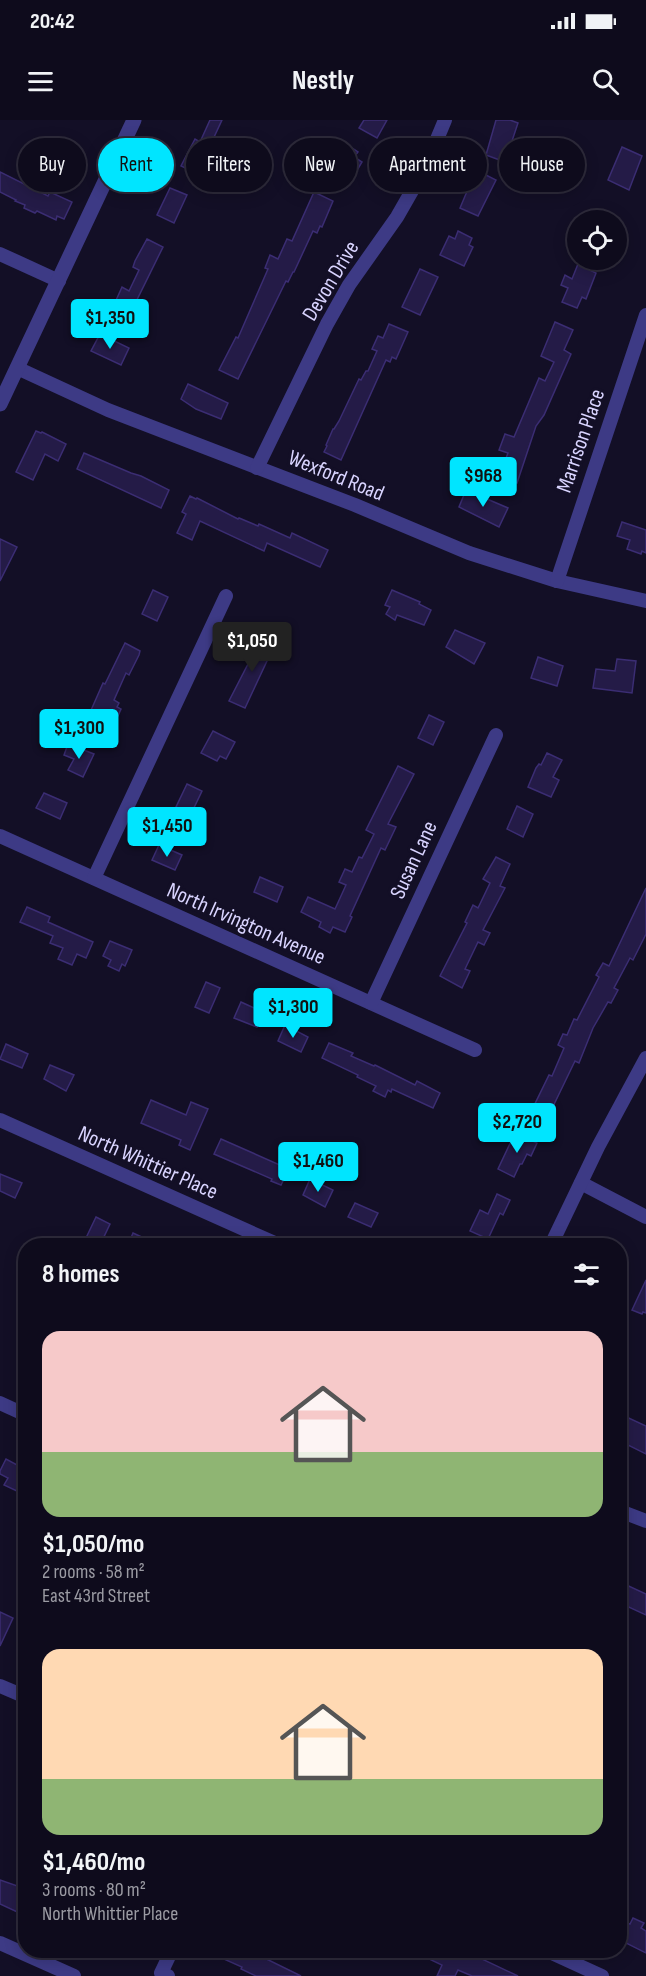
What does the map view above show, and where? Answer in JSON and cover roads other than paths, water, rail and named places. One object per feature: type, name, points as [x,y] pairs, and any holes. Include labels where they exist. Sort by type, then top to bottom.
[{"type":"street","points":[[0,404],[134,120]]},
{"type":"street","name":"Devon Drive","points":[[257,468],[327,324],[349,285],[397,217],[428,162],[445,120]]},
{"type":"street","points":[[0,254],[59,281]]},
{"type":"street","name":"Marrison Place","points":[[557,582],[646,315]]},
{"type":"street","name":"Wexford Road","points":[[17,368],[108,410],[355,505],[457,549],[557,582],[646,601]]},
{"type":"street","points":[[94,878],[226,596]]},
{"type":"street","name":"Susan Lane","points":[[371,1003],[496,735]]},
{"type":"street","name":"North Irvington Avenue","points":[[0,836],[475,1050]]},
{"type":"street","points":[[554,1238],[646,1058]]},
{"type":"street","name":"North Whittier Place","points":[[0,1120],[263,1238]]},
{"type":"street","points":[[581,1183],[646,1217]]},
{"type":"street","points":[[0,1403],[18,1411]]},
{"type":"street","points":[[627,1514],[646,1521]]},
{"type":"street","points":[[0,1686],[18,1694]]},
{"type":"street","points":[[0,1943],[18,1951]]},
{"type":"street","points":[[34,1958],[74,1976]]},
{"type":"street","points":[[165,1974],[170,1958]]},
{"type":"street","points":[[563,1958],[602,1976]]}]
